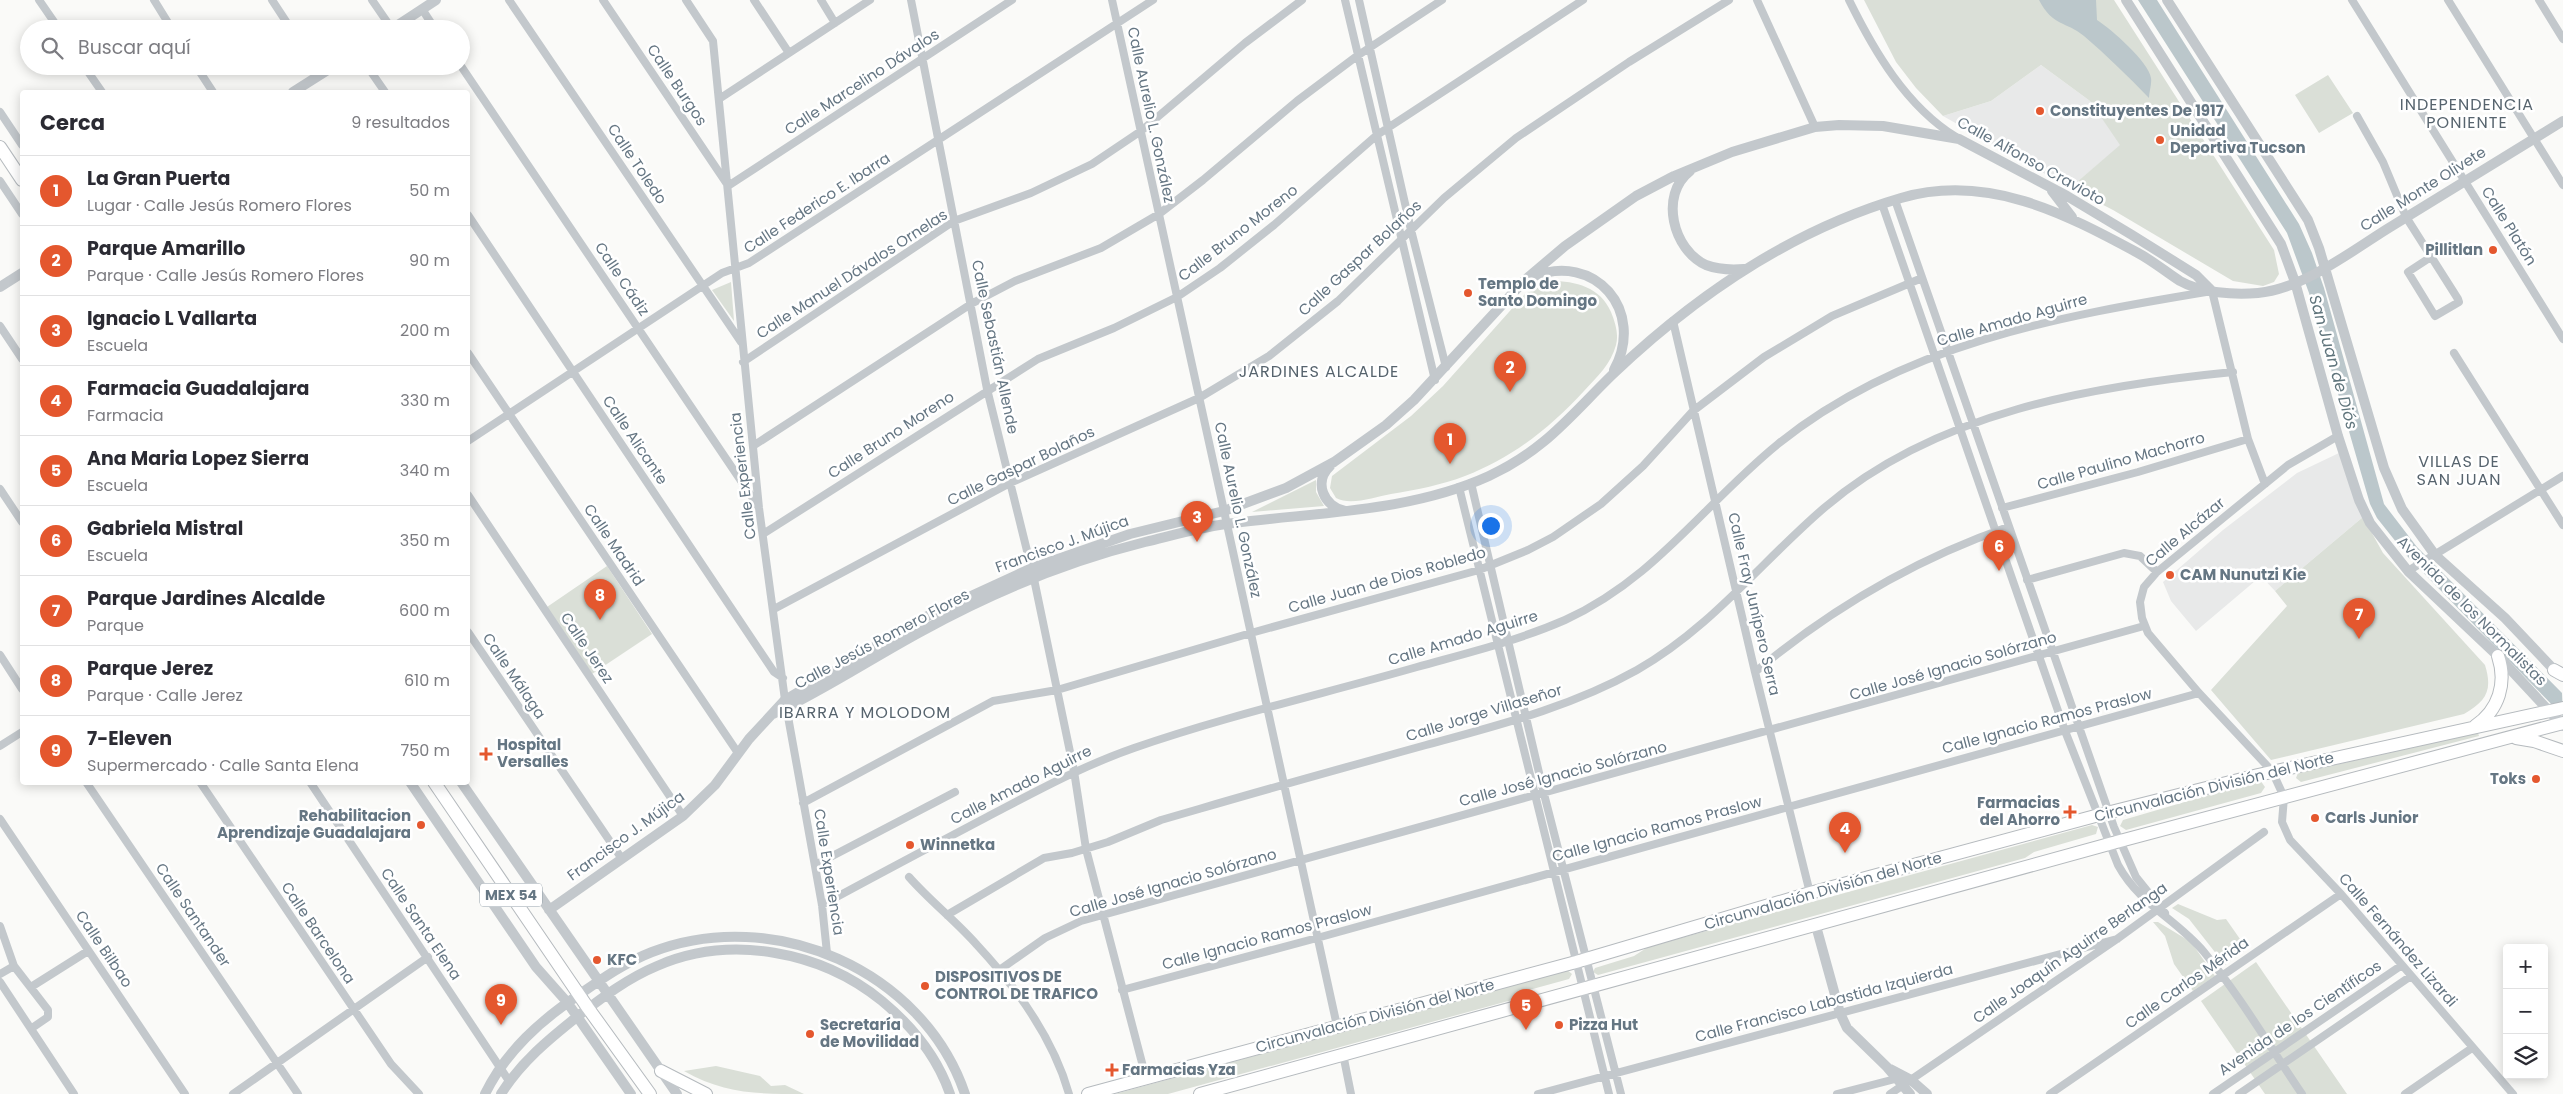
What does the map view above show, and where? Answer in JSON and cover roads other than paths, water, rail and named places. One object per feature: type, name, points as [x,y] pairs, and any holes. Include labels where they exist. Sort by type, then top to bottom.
[{"type":"main road","points":[[0,147],[20,177]]},
{"type":"main road","points":[[2470,728],[2483,720],[2497,702],[2502,679],[2498,656]]},
{"type":"main road","name":"Circunvalación División del Norte","points":[[1088,1094],[1581,960],[1810,893],[2104,814],[2272,772],[2555,710]]},
{"type":"main road","name":"Circunvalación División del Norte","points":[[1200,1094],[1816,926],[2115,842],[2562,724]]},
{"type":"main road","points":[[2509,737],[2534,741],[2563,752]]},
{"type":"main road","name":"MEX 54","points":[[436,785],[588,1008],[650,1094]]},
{"type":"main road","points":[[661,1071],[706,1094]]},
{"type":"street","points":[[40,0],[53,20]]},
{"type":"street","points":[[154,0],[166,20]]},
{"type":"street","points":[[272,0],[284,20]]},
{"type":"street","points":[[372,0],[386,20]]},
{"type":"street","points":[[406,20],[436,0]]},
{"type":"street","name":"Calle Toledo","points":[[509,0],[742,343]]},
{"type":"street","name":"Calle Burgos","points":[[603,0],[728,186]]},
{"type":"street","name":"Calle Experiencia","points":[[686,0],[713,41],[743,362],[759,508],[786,704],[822,905],[827,952]]},
{"type":"street","points":[[754,0],[789,53]]},
{"type":"street","points":[[821,0],[836,22]]},
{"type":"street","points":[[719,99],[870,0]]},
{"type":"street","name":"Calle Sebastián Allende","points":[[911,0],[988,389],[1032,568],[1074,771],[1086,849],[1102,916],[1146,1078]]},
{"type":"street","name":"Calle Marcelino Dávalos","points":[[728,186],[1012,0]]},
{"type":"street","name":"Calle Aurelio L. González","points":[[1112,0],[1337,1026]]},
{"type":"street","name":"Calle Federico E. Ibarra","points":[[470,440],[722,273],[749,263],[940,141],[1153,0]]},
{"type":"street","name":"Calle Manuel Dávalos Ornelas","points":[[743,362],[954,221],[1031,193],[1084,168],[1141,131],[1245,43],[1302,0]]},
{"type":"street","points":[[1345,0],[1434,380]]},
{"type":"street","points":[[1358,0],[1411,230],[1446,367]]},
{"type":"street","points":[[753,446],[971,304],[1015,281],[1101,248],[1159,214],[1203,180],[1297,101],[1357,56],[1442,0]]},
{"type":"street","name":"Calle Bruno Moreno","points":[[763,534],[988,389],[1038,359],[1114,328],[1177,298],[1220,268],[1274,225],[1377,135],[1583,0]]},
{"type":"street","name":"Calle Gaspar Bolaños","points":[[774,609],[1010,483],[1199,398],[1269,356],[1338,301],[1444,198],[1516,138],[1629,62],[1729,0]]},
{"type":"street","points":[[1757,0],[1815,128]]},
{"type":"street","name":"Calle Alfonso Cravioto","points":[[1849,0],[1879,58],[1921,109],[1944,130],[2050,188],[2196,275],[2212,291]]},
{"type":"street","name":"Avenida de los Normalistas","points":[[2126,0],[2281,244],[2297,281],[2338,436],[2359,500],[2370,523],[2410,570],[2555,710],[2562,724]]},
{"type":"street","name":"Avenida de los Normalistas","points":[[2167,0],[2308,220],[2384,468],[2402,510],[2433,556],[2505,618],[2560,675]]},
{"type":"street","name":"Calle Platón","points":[[2352,0],[2563,339]]},
{"type":"street","points":[[2448,0],[2563,184]]},
{"type":"street","points":[[2539,0],[2563,39]]},
{"type":"street","points":[[422,9],[429,20]]},
{"type":"street","points":[[90,75],[101,90]]},
{"type":"street","points":[[202,75],[212,90]]},
{"type":"street","points":[[295,90],[312,75]]},
{"type":"street","points":[[373,75],[384,90]]},
{"type":"street","name":"Calle Cádiz","points":[[467,75],[759,508]]},
{"type":"street","points":[[0,112],[20,142]]},
{"type":"street","points":[[2357,116],[2383,162],[2406,217],[2431,257],[2459,302],[2435,316],[2408,272],[2431,257]]},
{"type":"street","name":"Calle Monte Olivete","points":[[2323,268],[2563,121]]},
{"type":"street","name":"Francisco J. Mújica","points":[[550,910],[683,816],[715,785],[738,753],[773,714],[922,619],[1032,568],[1130,534],[1224,511],[1286,488],[1334,462],[1386,425],[1434,380],[1525,280],[1565,246],[1618,207],[1654,186],[1701,164],[1762,142],[1815,128],[1839,125],[1883,126],[1958,138]]},
{"type":"street","points":[[1701,164],[1683,177],[1677,187],[1673,216],[1677,234],[1692,255],[1705,264],[1729,270],[1746,269]]},
{"type":"street","points":[[0,181],[20,211]]},
{"type":"street","points":[[2050,188],[2073,219]]},
{"type":"street","name":"Calle Jesús Romero Flores","points":[[786,704],[924,629],[968,608],[1034,579],[1140,543],[1227,523],[1347,512],[1408,501],[1459,488],[1471,483],[1506,467],[1538,447],[1564,425],[1612,376],[1673,321],[1746,269],[1819,230],[1895,200],[1930,192],[1975,192],[2036,204],[2073,219],[2144,256],[2185,284],[2212,291],[2258,293],[2278,290],[2323,268]]},
{"type":"street","points":[[1895,200],[2078,727],[2104,814]]},
{"type":"street","points":[[1882,204],[1994,532],[2065,731],[2115,842],[2159,910],[2204,952],[2302,1094]]},
{"type":"street","name":"Calle Alicante","points":[[470,218],[774,672],[783,678]]},
{"type":"street","points":[[1525,280],[1541,274],[1565,271],[1591,278],[1608,291],[1622,312],[1626,336],[1620,359],[1612,376]]},
{"type":"street","points":[[0,287],[20,274]]},
{"type":"street","name":"Calle Juan de Dios Robledo","points":[[803,803],[993,701],[1057,690],[1251,633],[1490,567],[1553,537],[1601,504],[1643,466],[1693,411],[1764,357],[1798,334],[1832,316],[1922,278]]},
{"type":"street","points":[[2212,291],[2248,439],[2265,484]]},
{"type":"street","name":"Calle Amado Aguirre","points":[[822,905],[1074,771],[1176,735],[1498,645],[1565,620],[1623,586],[1665,554],[1714,502],[1752,466],[1812,419],[1882,378],[1947,351],[2077,314],[2212,291]]},
{"type":"street","name":"Calle Fray Junípero Serra","points":[[1673,321],[1754,672],[1810,893]]},
{"type":"street","points":[[0,326],[20,356]]},
{"type":"street","points":[[2454,353],[2563,525]]},
{"type":"street","name":"Calle Madrid","points":[[470,356],[738,753]]},
{"type":"street","name":"Calle Jorge Villaseñor","points":[[947,915],[1044,858],[1086,849],[1161,820],[1284,784],[1526,718],[1589,694],[1639,669],[1679,642],[1736,594],[1826,505],[1892,461],[1960,429],[2025,407],[2087,392],[2155,380],[2233,372]]},
{"type":"street","name":"Calle Alcázar","points":[[2144,626],[2140,610],[2142,594],[2150,579],[2157,572],[2288,466],[2338,436]]},
{"type":"street","name":"Calle Paulino Machorro","points":[[2002,508],[2138,472],[2248,439]]},
{"type":"street","points":[[1334,462],[1322,477],[1322,493],[1334,506],[1347,512]]},
{"type":"street","points":[[2410,570],[2563,476]]},
{"type":"street","points":[[1471,483],[1544,794],[1564,868],[1609,1094]]},
{"type":"street","points":[[1459,488],[1554,871],[1581,960]]},
{"type":"street","points":[[0,489],[20,519]]},
{"type":"street","name":"Calle Jerez","points":[[470,498],[683,816]]},
{"type":"street","points":[[1754,672],[1805,633],[1896,574],[1924,560],[2008,527]]},
{"type":"street","points":[[2027,580],[2124,553],[2140,556],[2157,572]]},
{"type":"street","points":[[2144,626],[2199,693],[2272,772],[2284,797]]},
{"type":"street","name":"Calle José Ignacio Solórzano","points":[[998,970],[1062,929],[1102,916],[1770,732],[2144,626]]},
{"type":"street","name":"Calle Málaga","points":[[470,635],[622,859]]},
{"type":"street","points":[[0,655],[20,686]]},
{"type":"street","name":"Calle Ignacio Ramos Praslow","points":[[1122,990],[1318,938],[1564,868],[2199,693]]},
{"type":"street","points":[[0,746],[20,733]]},
{"type":"street","name":"Calle Santander","points":[[88,785],[298,1094]]},
{"type":"street","name":"Calle Barcelona","points":[[202,785],[391,1064],[419,1094]]},
{"type":"street","name":"Calle Santa Elena","points":[[312,785],[428,957],[499,1069],[509,1081]]},
{"type":"street","points":[[412,785],[536,967],[568,1002],[630,1094]]},
{"type":"street","points":[[463,785],[677,1094]]},
{"type":"street","points":[[815,865],[955,792]]},
{"type":"street","name":"Calle Fernández Lizardi","points":[[2284,797],[2282,822],[2286,834],[2341,894],[2513,1094]]},
{"type":"street","name":"Calle Bilbao","points":[[0,819],[184,1094]]},
{"type":"street","name":"Calle Joaquín Aguirre Berlanga","points":[[1890,1094],[1898,1082],[1911,1080],[2159,910],[2264,832]]},
{"type":"street","points":[[909,877],[978,945],[1019,994],[1060,1065],[1069,1094]]},
{"type":"street","name":"Calle Carlos Mérida","points":[[2050,1094],[2341,894]]},
{"type":"street","points":[[0,926],[3,945],[14,966],[49,1014],[48,1017],[32,1028]]},
{"type":"street","points":[[1816,926],[1840,1013],[1846,1028],[1887,1067],[1910,1094]]},
{"type":"street","points":[[485,1094],[499,1069],[534,1029],[568,1002],[599,981],[654,951],[715,938],[737,936],[778,940],[827,952],[878,980],[904,1002],[940,1044],[965,1094]]},
{"type":"street","name":"Calle Francisco Labastida Izquierda","points":[[1538,1094],[2117,939]]},
{"type":"street","points":[[502,1094],[509,1081],[533,1054],[608,993],[659,965],[699,954],[738,950],[778,952],[812,962],[841,973],[873,994],[896,1012],[914,1030],[940,1070],[950,1094]]},
{"type":"street","points":[[31,987],[88,951]]},
{"type":"street","points":[[233,1094],[428,957]]},
{"type":"street","name":"Avenida de los Científicos","points":[[2213,1094],[2402,965]]},
{"type":"street","points":[[0,974],[14,966]]},
{"type":"street","name":"Avenida de los Científicos","points":[[2239,1094],[2411,976]]},
{"type":"street","points":[[0,982],[74,1094]]},
{"type":"street","points":[[1587,987],[1621,1094]]},
{"type":"street","points":[[2405,1094],[2472,1048]]},
{"type":"street","points":[[1343,1054],[1351,1094]]},
{"type":"street","points":[[1887,1067],[1911,1080],[1927,1094]]},
{"type":"street","points":[[1837,1094],[1898,1082]]},
{"type":"water","points":[[2039,0],[2096,0],[2097,20],[2128,46],[2149,71],[2151,80],[2149,98],[2084,36],[2049,15]]},
{"type":"water","name":"San Juan de Diós","points":[[2138,0],[2157,0],[2299,224],[2312,253],[2324,288],[2384,504],[2417,547],[2562,693],[2563,716],[2408,557],[2377,518],[2370,504],[2309,293],[2287,233]]},
{"type":"place","name":"Constituyentes De 1917","points":[[2040,111]]},
{"type":"place","name":"Unidad Deportiva Tucson","points":[[2160,140]]},
{"type":"place","name":"Pillitlan","points":[[2493,250]]},
{"type":"place","name":"Templo de Santo Domingo","points":[[1468,293]]},
{"type":"place","name":"Parque Amarillo","points":[[1510,392]]},
{"type":"place","name":"La Gran Puerta","points":[[1450,464]]},
{"type":"place","name":"Ignacio L Vallarta","points":[[1197,542]]},
{"type":"place","name":"Gabriela Mistral","points":[[1999,571]]},
{"type":"place","name":"CAM Nunutzi Kie","points":[[2170,575]]},
{"type":"place","name":"Parque Jerez","points":[[600,620]]},
{"type":"place","name":"Parque Jardines Alcalde","points":[[2359,639]]},
{"type":"place","name":"Hospital Versalles","points":[[486,754]]},
{"type":"place","name":"Toks","points":[[2536,779]]},
{"type":"place","name":"Farmacias del Ahorro","points":[[2070,812]]},
{"type":"place","name":"Carls Junior","points":[[2315,818]]},
{"type":"place","name":"Rehabilitacion Aprendizaje Guadalajara","points":[[421,825]]},
{"type":"place","name":"Winnetka","points":[[910,845]]},
{"type":"place","name":"Farmacia Guadalajara","points":[[1845,853]]},
{"type":"place","name":"KFC","points":[[597,960]]},
{"type":"place","name":"DISPOSITIVOS DE CONTROL DE TRAFICO","points":[[925,986]]},
{"type":"place","name":"7-Eleven","points":[[501,1025]]},
{"type":"place","name":"Pizza Hut","points":[[1559,1025]]},
{"type":"place","name":"Ana Maria Lopez Sierra","points":[[1526,1030]]},
{"type":"place","name":"Secretaría de Movilidad","points":[[810,1034]]},
{"type":"place","name":"Farmacias Yza","points":[[1112,1070]]},
{"type":"district","name":"INDEPENDENCIA PONIENTE","points":[[2467,113]]},
{"type":"district","name":"JARDINES ALCALDE","points":[[1319,371]]},
{"type":"district","name":"VILLAS DE SAN JUAN","points":[[2459,470]]},
{"type":"district","name":"IBARRA Y MOLODOM","points":[[865,712]]}]
